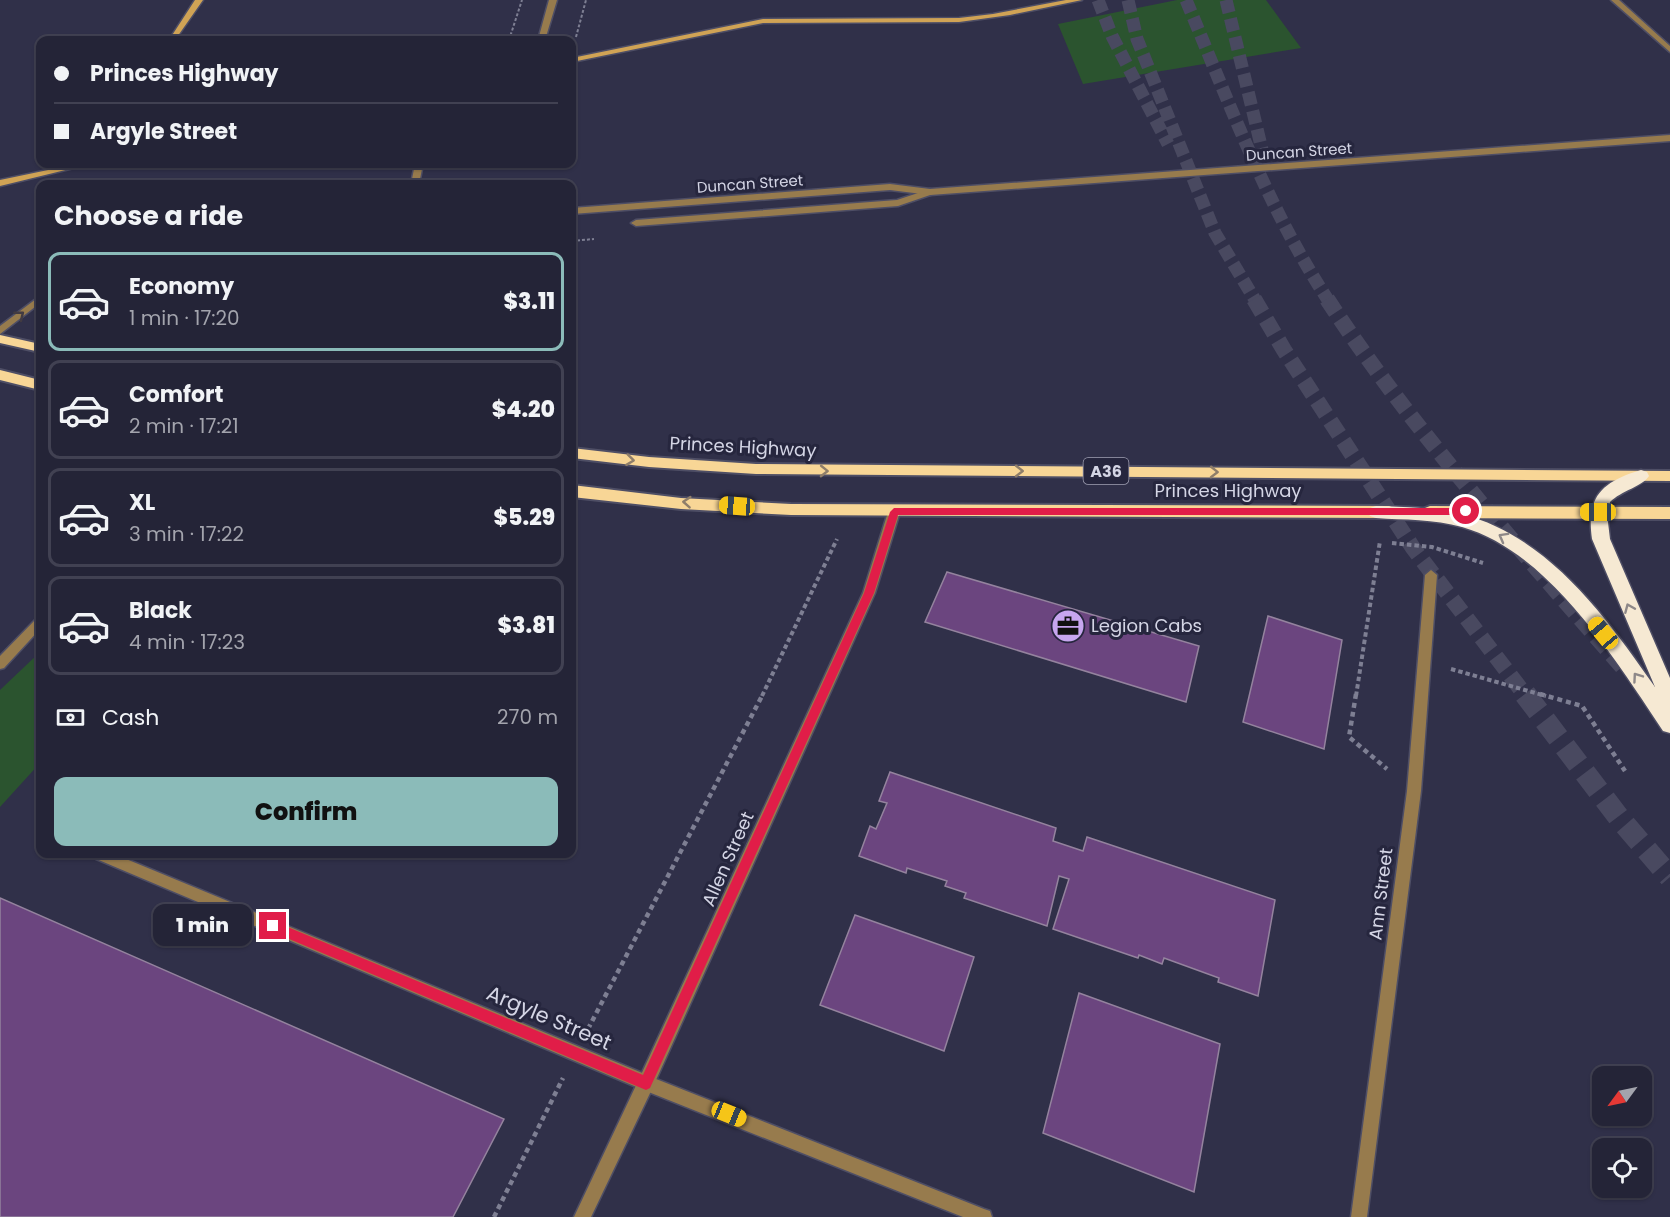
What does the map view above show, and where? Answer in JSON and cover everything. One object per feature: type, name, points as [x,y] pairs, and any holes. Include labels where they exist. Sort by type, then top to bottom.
[{"type":"highway","points":[[0,339],[36,347]]},
{"type":"highway","points":[[0,375],[36,384]]},
{"type":"highway","name":"Princes Highway","points":[[576,453],[649,462],[768,470],[1670,476]]},
{"type":"highway","points":[[1641,476],[1613,489],[1602,498],[1598,512],[1601,539],[1670,700]]},
{"type":"highway","name":"Princes Highway","points":[[576,492],[603,496],[759,508],[894,512],[1670,513]]},
{"type":"highway","points":[[1376,512],[1437,516],[1470,522],[1500,535],[1527,552],[1577,601],[1633,671],[1670,725]]},
{"type":"main road","points":[[175,36],[199,0]]},
{"type":"main road","points":[[576,59],[738,24],[763,21],[943,21],[1077,0]]},
{"type":"main road","points":[[0,183],[68,168]]},
{"type":"street","points":[[542,36],[553,0]]},
{"type":"street","points":[[1615,0],[1670,50]]},
{"type":"street","name":"Duncan Street","points":[[576,211],[890,187],[930,192],[1670,138]]},
{"type":"street","name":"Duncan Street","points":[[636,223],[898,203],[930,192]]},
{"type":"street","points":[[0,331],[36,302]]},
{"type":"street","name":"Allen Street","points":[[582,1217],[646,1083],[869,593],[894,512]]},
{"type":"street","name":"Ann Street","points":[[1359,1217],[1414,791],[1431,575]]},
{"type":"street","points":[[0,664],[36,626]]},
{"type":"street","name":"Argyle Street","points":[[109,858],[646,1083],[984,1217]]},
{"type":"path","points":[[510,36],[522,0]]},
{"type":"path","points":[[575,36],[586,0]]},
{"type":"path","points":[[576,241],[594,239]]},
{"type":"path","points":[[494,1217],[576,1053],[744,734],[837,539]]},
{"type":"path","points":[[1380,541],[1349,737],[1414,791]]},
{"type":"path","points":[[1424,661],[1582,706],[1625,771]]},
{"type":"green space","points":[[1177,0],[1266,0],[1301,48],[1083,84],[1058,24]]},
{"type":"green space","points":[[36,656],[36,767],[0,807],[0,690]]},
{"type":"building","points":[[947,572],[1199,646],[1186,702],[925,622]]},
{"type":"building","points":[[1268,616],[1342,640],[1324,749],[1243,722]]},
{"type":"building","points":[[890,772],[1056,828],[1053,841],[1083,851],[1087,837],[1275,900],[1258,996],[1218,982],[1219,978],[1164,958],[1162,964],[1139,955],[1138,958],[1053,929],[1069,879],[1059,876],[1047,926],[964,898],[966,893],[945,886],[947,881],[907,868],[906,873],[859,856],[870,826],[876,829],[887,803],[879,801]]},
{"type":"building","points":[[0,898],[504,1119],[453,1217],[0,1217]]},
{"type":"building","points":[[855,915],[974,957],[944,1051],[820,1005]]},
{"type":"building","points":[[1079,993],[1220,1044],[1194,1192],[1043,1133]]},
{"type":"tunnel","points":[[1098,0],[1112,36],[1168,144]]},
{"type":"tunnel","points":[[1128,0],[1137,39],[1215,233],[1255,300]]},
{"type":"tunnel","points":[[1186,0],[1250,153],[1286,228],[1328,300]]},
{"type":"tunnel","points":[[1226,0],[1265,162]]},
{"type":"tunnel","points":[[1254,299],[1284,350],[1413,548],[1526,696]]},
{"type":"tunnel","points":[[1327,299],[1360,348],[1432,443],[1624,669]]},
{"type":"tunnel","points":[[1525,694],[1620,819],[1670,877]]},
{"type":"place","name":"Legion Cabs","points":[[1068,626]]},
{"type":"route","points":[[273,926],[646,1083],[869,593],[894,512],[1466,511]]}]
